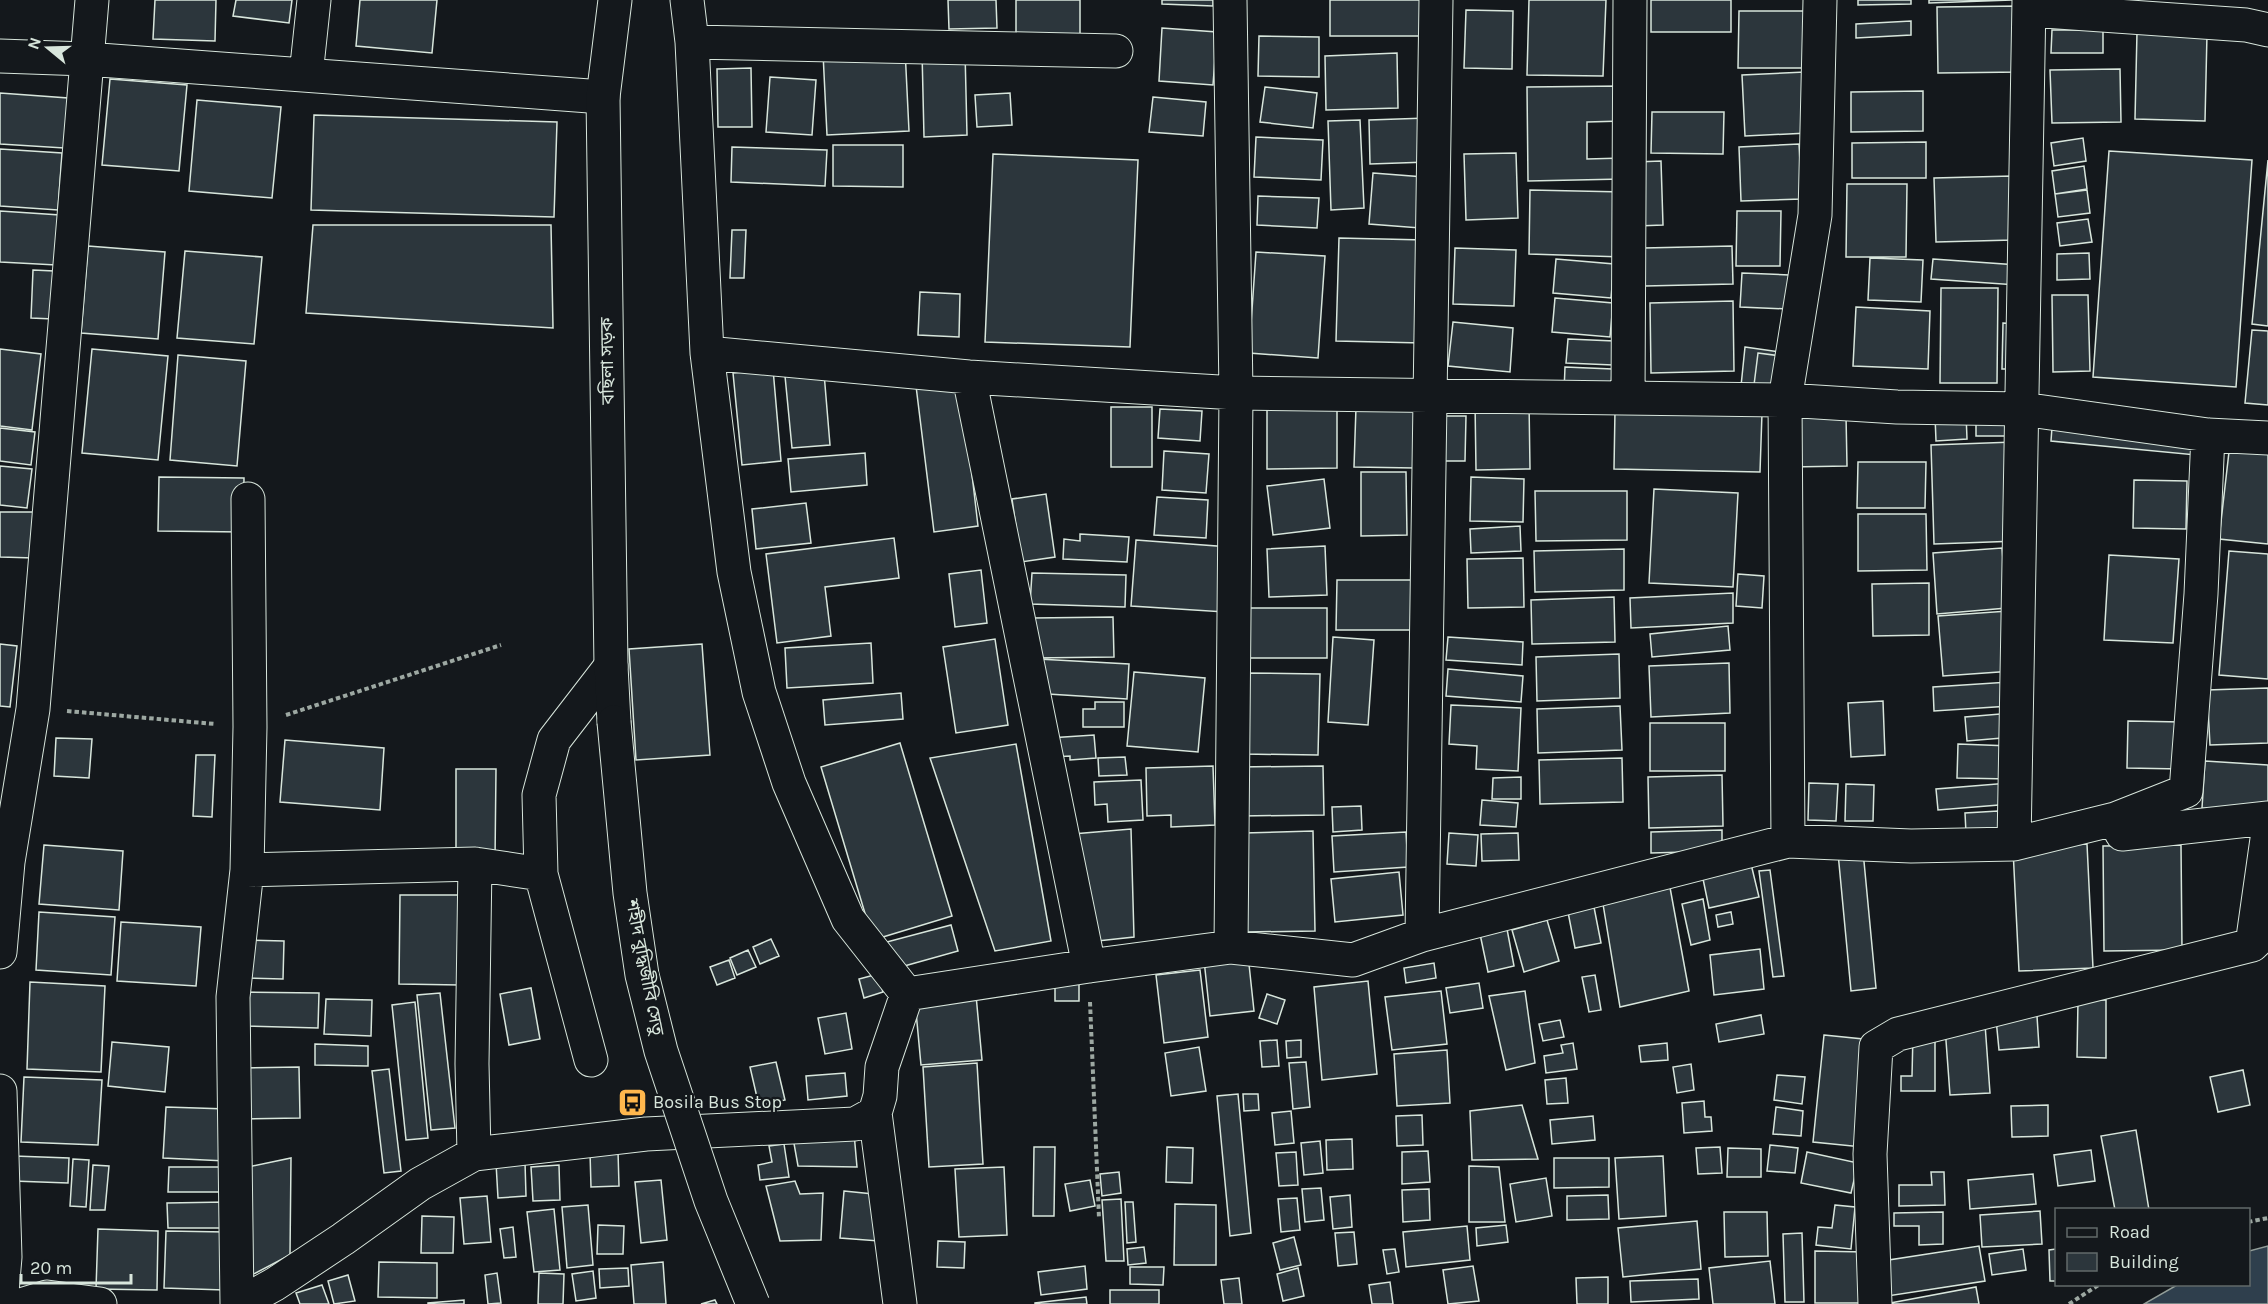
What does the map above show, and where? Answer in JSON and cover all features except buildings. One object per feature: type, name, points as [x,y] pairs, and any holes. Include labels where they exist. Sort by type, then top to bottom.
[{"type":"street","points":[[0,951],[8,862],[33,709],[92,0]]},
{"type":"street","points":[[306,75],[314,0]]},
{"type":"street","name":"বছিলা সড়ক","points":[[614,722],[611,666],[603,97],[615,0]]},
{"type":"street","points":[[687,0],[692,42],[707,353],[734,572],[759,692],[789,783],[848,919],[907,994]]},
{"type":"street","points":[[1230,0],[1236,393],[1231,947]]},
{"type":"street","points":[[1422,936],[1436,0]]},
{"type":"street","points":[[1628,398],[1630,0]]},
{"type":"street","points":[[1788,841],[1785,400],[1815,215],[1820,0]]},
{"type":"street","points":[[2014,844],[2029,5],[2246,25],[2268,30]]},
{"type":"street","points":[[692,42],[1116,51]]},
{"type":"street","points":[[0,56],[86,60],[603,97]]},
{"type":"street","points":[[707,353],[969,377],[1236,393],[1785,400],[1897,407],[2022,410],[2208,435],[2268,438]]},
{"type":"street","points":[[969,377],[1089,966]]},
{"type":"street","points":[[907,994],[1231,947],[1353,960],[1422,936],[1788,841],[1911,846],[2014,844],[2115,819],[2186,791],[2201,594],[2208,435]]},
{"type":"street","points":[[248,499],[250,727],[247,870],[233,997],[238,1304],[275,1284],[420,1184],[474,1154],[646,1134],[855,1124],[875,1113]]},
{"type":"street","points":[[591,1060],[541,873],[539,795],[554,740],[611,666]]},
{"type":"street","name":"শহীদ বুদ্ধিজীবি সেতু","points":[[614,722],[630,893],[642,975],[661,1052],[711,1201],[753,1304]]},
{"type":"street","points":[[2115,819],[2122,834],[2268,818]]},
{"type":"street","points":[[1875,1304],[1870,1154],[1876,1047],[1898,1034],[2260,937],[2268,832]]},
{"type":"street","points":[[247,870],[476,864],[541,873]]},
{"type":"street","points":[[474,1154],[472,1064],[476,864]]},
{"type":"street","points":[[900,1304],[875,1113],[880,1096],[882,1067],[907,994]]},
{"type":"street","points":[[0,1091],[5,1257],[1,1304]]},
{"type":"street","points":[[24,1304],[47,1297],[100,1304]]},
{"type":"path","points":[[1089,966],[1099,1218]]},
{"type":"path","points":[[2250,1222],[2268,1218]]},
{"type":"path","points":[[2069,1304],[2097,1286]]},
{"type":"water","points":[[2268,1246],[2268,1304],[2144,1304],[2175,1286],[2250,1286],[2250,1251]]},
{"type":"place","name":"Bosila Bus Stop","points":[[632,1102]]}]
